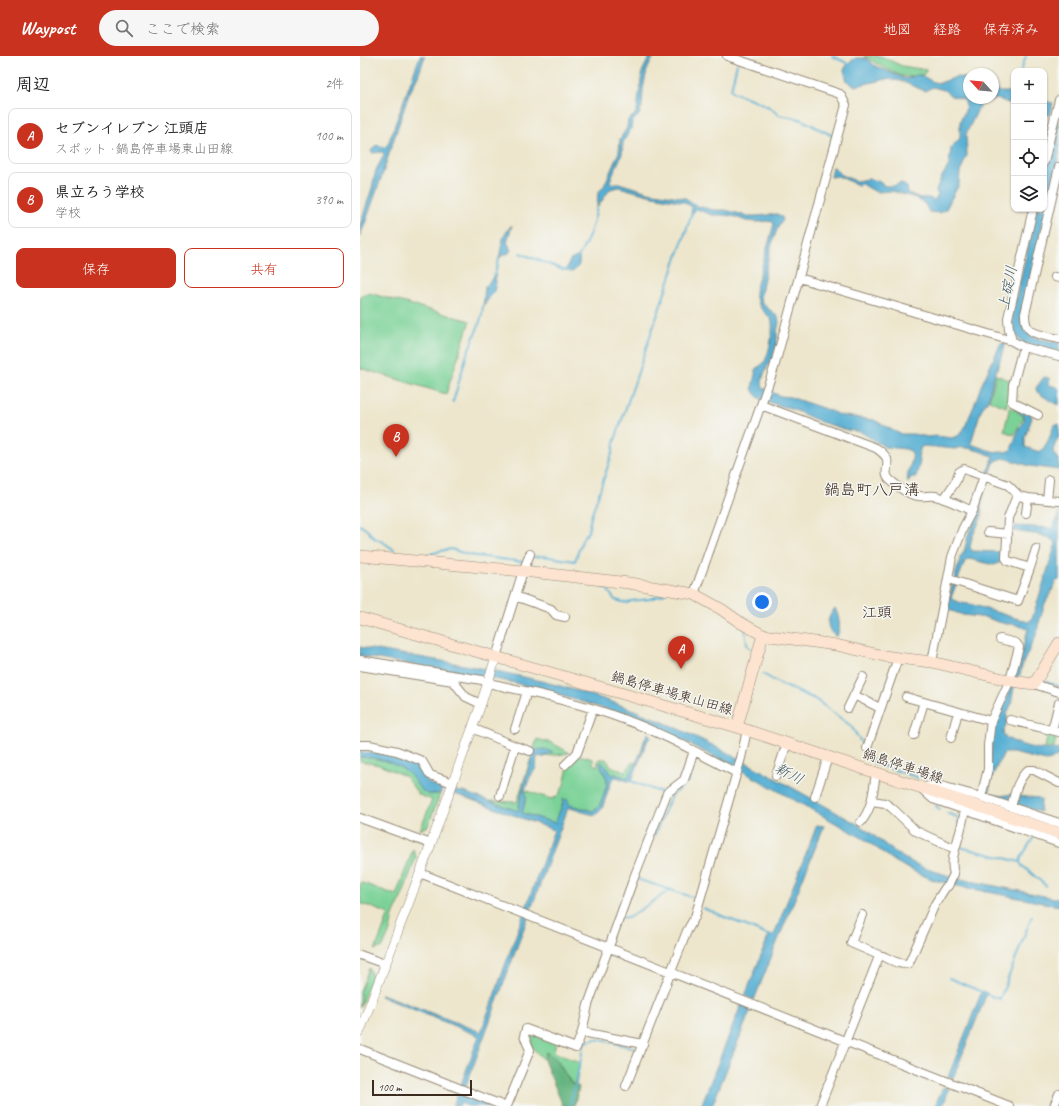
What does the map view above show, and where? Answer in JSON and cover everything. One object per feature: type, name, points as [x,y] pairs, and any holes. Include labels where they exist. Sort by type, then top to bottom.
[{"type":"main road","points":[[360,556],[527,562],[629,583],[694,594],[763,635],[836,645],[898,658],[932,662],[1013,681],[1034,684],[1059,643]]},
{"type":"main road","name":"鍋島停車場東山田線","points":[[360,618],[742,729],[763,635]]},
{"type":"main road","name":"鍋島停車場線","points":[[742,729],[920,787],[963,805],[1059,833]]},
{"type":"street","points":[[694,594],[774,368],[846,105],[840,94],[727,56]]},
{"type":"street","points":[[1047,150],[1059,100]]},
{"type":"street","points":[[1059,167],[1025,314],[1025,322],[1029,329],[1035,333],[1059,339]]},
{"type":"street","points":[[1012,341],[1008,318],[1032,212]]},
{"type":"street","points":[[799,278],[1012,341],[1024,347],[1059,356]]},
{"type":"street","points":[[1024,347],[1013,385],[1012,402],[1038,415]]},
{"type":"street","points":[[762,403],[883,452],[887,459],[886,475],[888,479],[911,494],[919,496],[934,496],[972,511]]},
{"type":"street","points":[[944,499],[956,481],[959,472],[964,469],[1008,484],[1018,495],[1028,498],[1059,501]]},
{"type":"street","points":[[932,662],[946,586],[950,579],[952,557],[963,528],[987,477]]},
{"type":"street","points":[[1047,500],[1049,480]]},
{"type":"street","points":[[1018,495],[1008,518],[1006,558],[1008,561],[1030,568]]},
{"type":"street","points":[[1026,513],[1028,498]]},
{"type":"street","points":[[988,532],[1008,534]]},
{"type":"street","points":[[950,579],[1018,601],[1036,549]]},
{"type":"street","points":[[360,1031],[362,1018],[385,964],[453,783],[481,704],[527,562]]},
{"type":"street","points":[[515,596],[551,609],[556,615],[565,617]]},
{"type":"street","points":[[981,796],[988,769],[988,745],[991,721],[1013,681],[1019,647],[1016,643],[1000,639]]},
{"type":"street","points":[[866,748],[898,658]]},
{"type":"street","points":[[360,660],[488,681],[593,709],[653,730],[737,772]]},
{"type":"street","points":[[360,666],[453,681],[466,697],[481,704]]},
{"type":"street","points":[[848,708],[863,677]]},
{"type":"street","points":[[1034,684],[1059,692]]},
{"type":"street","points":[[515,729],[527,692]]},
{"type":"street","points":[[854,695],[880,708]]},
{"type":"street","points":[[906,696],[991,721]]},
{"type":"street","points":[[914,735],[924,702]]},
{"type":"street","points":[[1010,720],[1056,731],[1059,703]]},
{"type":"street","points":[[565,765],[578,754],[593,709]]},
{"type":"street","points":[[951,738],[958,712]]},
{"type":"street","points":[[472,728],[530,751]]},
{"type":"street","points":[[626,1086],[687,931],[695,917],[741,758],[742,729]]},
{"type":"street","points":[[776,776],[787,744]]},
{"type":"street","points":[[360,745],[369,745],[396,750],[422,761],[430,775],[453,783]]},
{"type":"street","points":[[500,796],[515,746]]},
{"type":"street","points":[[507,1106],[530,1050],[524,1036],[526,1029],[576,1048],[582,1032],[588,1005],[608,947],[667,793],[684,780],[694,751]]},
{"type":"street","points":[[815,797],[828,757]]},
{"type":"street","points":[[1011,806],[1022,775],[1028,770],[1034,770],[1059,783]]},
{"type":"street","points":[[861,822],[869,810],[872,801],[876,773]]},
{"type":"street","points":[[920,787],[938,785],[981,796],[1059,823]]},
{"type":"street","points":[[872,801],[885,803],[916,831],[955,849]]},
{"type":"street","points":[[862,915],[851,943],[901,964],[905,965],[909,963],[935,904],[948,886],[954,874],[952,869],[963,805],[1059,843]]},
{"type":"street","points":[[360,818],[431,844]]},
{"type":"street","points":[[420,873],[1009,1106]]},
{"type":"street","points":[[360,955],[385,964]]},
{"type":"street","points":[[820,1106],[878,959],[881,956]]},
{"type":"street","points":[[582,1032],[643,1044]]},
{"type":"street","points":[[360,1048],[504,1106]]},
{"type":"street","points":[[1054,1106],[1059,1094]]},
{"type":"green space","points":[[864,56],[881,56],[902,66],[927,70],[923,75],[907,77],[885,68]]},
{"type":"green space","points":[[369,293],[470,321],[446,394],[360,368],[360,297]]},
{"type":"green space","points":[[996,375],[1012,381],[1006,407],[989,400]]},
{"type":"green space","points":[[1010,406],[1024,417],[1014,435],[1004,431]]},
{"type":"green space","points":[[1048,732],[1057,734],[1054,747],[1045,748]]},
{"type":"green space","points":[[537,739],[552,743],[570,753],[543,757],[552,752],[535,750],[522,791],[518,811],[490,801],[517,802]]},
{"type":"green space","points":[[579,755],[593,759],[593,764],[597,766],[599,759],[606,759],[611,766],[625,772],[633,762],[637,763],[627,778],[615,774],[612,775],[604,764],[601,767],[607,779],[607,785],[599,807],[593,811],[569,805],[563,800],[555,823],[522,813],[526,798],[525,790],[551,799],[557,797],[564,785],[568,767]]},
{"type":"green space","points":[[360,757],[379,759],[396,765],[407,772],[425,792],[429,794],[440,794],[428,826],[420,830],[432,800],[419,795],[405,776],[379,765],[360,761]]},
{"type":"green space","points":[[413,849],[416,857],[403,894],[393,916],[390,931],[383,947],[375,950],[389,914],[360,903],[360,882],[396,895]]},
{"type":"green space","points":[[369,968],[372,977],[360,1007],[360,991]]},
{"type":"green space","points":[[530,1033],[556,1042],[554,1052],[580,1063],[576,1085],[571,1083],[556,1059],[546,1052],[544,1060],[531,1046],[527,1036]]},
{"type":"green space","points":[[546,1052],[556,1059],[571,1083],[579,1087],[574,1106],[563,1106],[544,1060]]},
{"type":"water","points":[[420,56],[425,56],[418,76],[409,94],[360,236],[360,225],[376,170],[384,155],[383,152],[372,153],[371,151],[375,146],[379,145],[384,148],[388,144]]},
{"type":"water","points":[[650,56],[654,56],[647,70],[643,89],[642,105],[639,115],[632,122],[631,129],[623,142],[622,154],[610,181],[611,184],[619,183],[648,192],[685,198],[698,206],[713,210],[725,210],[748,216],[777,214],[781,216],[783,220],[775,235],[760,298],[763,304],[778,317],[779,322],[777,342],[771,364],[769,364],[763,376],[763,388],[780,396],[790,397],[839,415],[874,420],[900,434],[951,438],[958,436],[964,429],[981,386],[1001,343],[1006,343],[993,380],[988,400],[981,410],[971,444],[996,452],[1006,452],[1011,450],[1019,428],[1025,418],[1014,407],[1031,414],[1032,418],[1025,437],[1025,447],[1040,452],[1045,446],[1054,425],[1059,424],[1059,436],[1053,452],[1059,459],[1059,470],[1030,466],[1004,458],[994,463],[985,488],[981,507],[982,516],[972,537],[970,547],[972,551],[1001,552],[1001,562],[994,565],[969,559],[965,561],[951,598],[955,601],[970,604],[1028,622],[1032,619],[1056,543],[1055,541],[1041,535],[1014,531],[1015,526],[1051,528],[1054,526],[1059,512],[1059,580],[1056,581],[1045,603],[1037,633],[1023,663],[1020,675],[1018,676],[1014,687],[1011,705],[1007,714],[1007,722],[1003,732],[1004,736],[1012,741],[1030,747],[1059,750],[1059,757],[1057,756],[1046,761],[1013,753],[1004,753],[990,784],[990,793],[1001,796],[1012,794],[1017,796],[1039,798],[1041,800],[1040,812],[986,794],[994,727],[1005,703],[1010,686],[1016,675],[1028,629],[988,618],[963,615],[949,610],[947,607],[960,557],[964,552],[969,532],[977,516],[993,456],[969,448],[955,449],[924,446],[921,447],[918,456],[920,461],[916,477],[911,477],[908,483],[907,479],[912,460],[912,452],[906,449],[885,447],[861,432],[847,430],[821,422],[790,408],[759,398],[754,393],[752,388],[756,370],[765,361],[772,334],[771,319],[759,305],[755,291],[774,224],[772,221],[746,221],[733,216],[712,215],[697,209],[691,215],[692,207],[684,202],[648,195],[619,187],[610,189],[597,208],[598,193],[604,186],[619,152],[620,139],[627,128],[628,120],[634,116],[637,110],[642,72]]},
{"type":"water","points":[[856,58],[865,58],[877,67],[906,79],[917,75],[923,76],[933,82],[940,83],[956,77],[963,78],[963,99],[951,96],[944,90],[933,87],[925,91],[901,81],[887,79],[855,86],[847,81],[844,70],[848,63]]},
{"type":"water","points":[[999,91],[1011,93],[1011,104],[999,100]]},
{"type":"water","points":[[1047,102],[1053,103],[1050,116],[1047,114]]},
{"type":"water","points":[[966,104],[983,104],[979,107],[966,134],[967,155],[960,172],[959,184],[946,209],[939,213],[929,212],[925,204],[916,198],[892,191],[876,192],[862,184],[858,185],[838,176],[831,177],[833,166],[841,175],[856,181],[868,179],[878,181],[885,186],[894,186],[901,183],[907,187],[908,193],[920,198],[929,198],[934,200],[938,196],[936,191],[941,178],[949,165],[951,148],[960,138],[960,121],[965,111]]},
{"type":"water","points":[[1059,118],[1059,155],[1047,206],[1047,168]]},
{"type":"water","points":[[1036,212],[1046,212],[1021,316],[1022,324],[1029,334],[1039,339],[1059,343],[1059,353],[1024,343],[1020,340],[1014,330],[1012,315]]},
{"type":"water","points":[[512,225],[507,242],[511,250],[499,259],[504,237]]},
{"type":"water","points":[[579,256],[578,267],[572,272],[567,270],[570,260]]},
{"type":"water","points":[[495,274],[496,283],[494,291],[483,307],[485,287]]},
{"type":"water","points":[[1044,377],[1049,378],[1049,385],[1059,389],[1059,405],[1037,392],[1036,388]]},
{"type":"water","points":[[835,608],[839,622],[837,637],[830,631],[828,624],[830,616]]},
{"type":"water","points":[[360,647],[497,671],[565,687],[631,709],[690,734],[775,778],[859,825],[902,857],[924,868],[956,878],[1059,899],[1059,906],[953,885],[934,880],[917,873],[896,862],[864,839],[746,773],[666,732],[628,716],[515,683],[360,656]]},
{"type":"water","points":[[648,733],[651,738],[648,739],[631,782],[616,777],[612,779],[602,809],[596,815],[568,808],[463,1094],[492,1106],[468,1106],[460,1103],[459,1106],[453,1106],[479,1036],[380,996],[382,994],[481,1032],[554,830],[453,794],[454,791],[463,792],[518,811],[525,780],[535,750],[544,749],[553,752],[543,757],[537,756],[536,768],[530,777],[525,790],[526,798],[522,813],[555,823],[563,803],[563,799],[568,800],[569,805],[593,811],[599,807],[607,785],[607,779],[601,767],[601,762],[612,775],[615,774],[627,778],[641,752]]},
{"type":"water","points":[[360,752],[387,754],[417,765],[429,783],[442,789],[440,794],[429,794],[425,792],[407,772],[396,765],[373,758],[360,757]]},
{"type":"water","points":[[817,825],[824,826],[754,1000],[745,996],[769,935],[774,935]]},
{"type":"water","points":[[982,991],[987,993],[953,1078],[948,1077]]},
{"type":"water","points":[[741,1005],[751,1009],[712,1106],[701,1106]]},
{"type":"water","points":[[943,1087],[949,1089],[943,1106],[935,1106]]},
{"type":"waterway","points":[[832,56],[849,64]]},
{"type":"waterway","points":[[1022,68],[1026,56]]},
{"type":"waterway","points":[[737,64],[731,89],[733,92],[769,107],[779,115],[800,119],[833,136],[824,166]]},
{"type":"waterway","points":[[577,259],[590,234],[597,207]]},
{"type":"waterway","points":[[532,557],[543,556],[575,561],[583,538],[588,532],[591,517],[613,451],[614,443],[692,213]]},
{"type":"waterway","points":[[520,253],[564,270],[569,270]]},
{"type":"waterway","points":[[494,277],[499,259]]},
{"type":"waterway","points":[[453,402],[467,354],[482,315],[483,305]]},
{"type":"waterway","points":[[360,525],[374,538],[393,549],[397,555]]},
{"type":"waterway","points":[[423,557],[451,549],[469,555],[524,562]]},
{"type":"waterway","points":[[528,563],[539,568]]},
{"type":"waterway","points":[[599,585],[607,589],[615,600],[627,603],[631,601],[650,599],[665,594]]},
{"type":"waterway","points":[[745,629],[747,645],[750,648]]},
{"type":"waterway","points":[[763,674],[780,684],[815,699],[851,726],[874,763],[919,778]]},
{"type":"waterway","points":[[1041,680],[1059,686]]},
{"type":"waterway","points":[[686,783],[689,781],[692,769]]},
{"type":"waterway","points":[[631,781],[663,793]]},
{"type":"waterway","points":[[654,836],[671,796],[683,786]]},
{"type":"waterway","points":[[936,806],[940,810]]},
{"type":"waterway","points":[[947,813],[957,817],[959,823]]},
{"type":"waterway","points":[[1033,838],[1020,862],[1022,866],[1046,886]]},
{"type":"waterway","points":[[960,847],[1020,862]]},
{"type":"waterway","points":[[637,877],[637,879],[695,898]]},
{"type":"waterway","points":[[622,917],[628,918],[670,890]]},
{"type":"waterway","points":[[703,908],[770,936]]},
{"type":"waterway","points":[[949,978],[984,994],[1000,999],[1032,916]]},
{"type":"waterway","points":[[570,1106],[581,1059],[583,1043],[596,1039],[635,1048]]},
{"type":"place","name":"県立ろう学校","points":[[396,457]]},
{"type":"place","name":"セブンイレブン 江頭店","points":[[681,669]]},
{"type":"district","name":"鍋島町八戸溝","points":[[872,490]]},
{"type":"district","name":"江頭","points":[[877,612]]},
{"type":"water label","name":"上碇川","points":[[1008,288]]},
{"type":"water label","name":"新川","points":[[789,774]]}]
